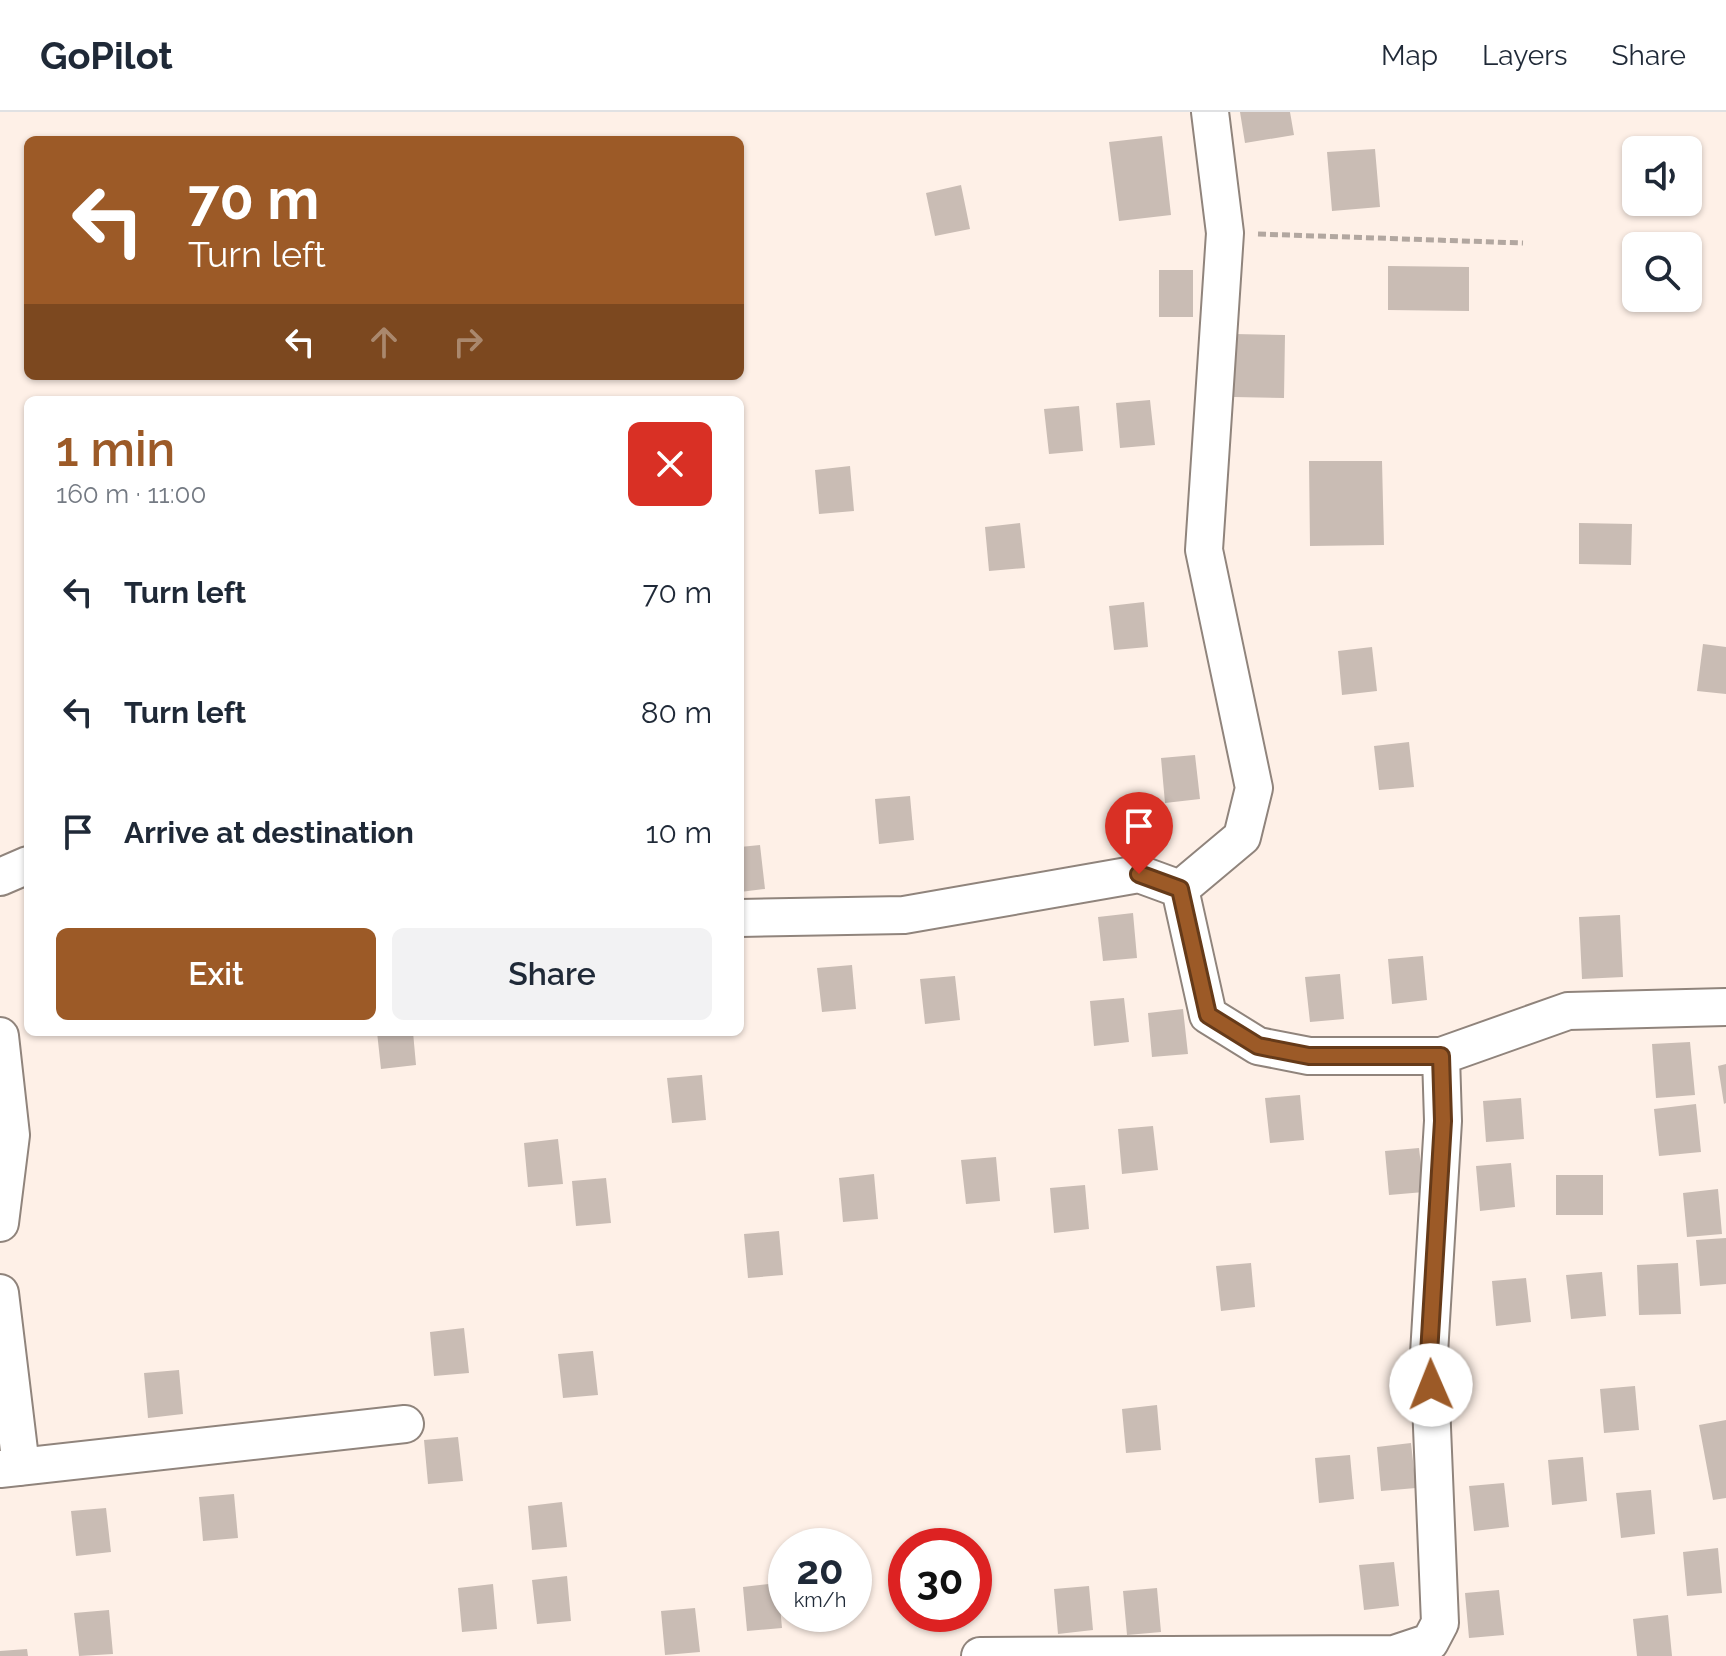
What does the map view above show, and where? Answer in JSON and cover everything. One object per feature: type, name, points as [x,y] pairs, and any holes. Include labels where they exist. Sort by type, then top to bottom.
[{"type":"street","points":[[1180,889],[1242,837],[1254,788],[1204,550],[1225,233],[1210,112]]},
{"type":"street","points":[[0,877],[24,867]]},
{"type":"street","points":[[744,918],[904,915],[1139,874],[1180,889]]},
{"type":"street","points":[[1180,889],[1208,1015],[1258,1046],[1309,1056],[1441,1056],[1568,1011],[1726,1007]]},
{"type":"street","points":[[0,1036],[11,1135],[0,1223]]},
{"type":"street","points":[[980,1656],[1394,1654],[1430,1642],[1440,1623],[1429,1354],[1443,1121],[1441,1056]]},
{"type":"street","points":[[0,1293],[11,1468],[405,1424]]},
{"type":"path","points":[[1225,233],[1523,243]]},
{"type":"building","points":[[1240,112],[1290,112],[1294,135],[1245,143]]},
{"type":"building","points":[[1162,136],[1171,215],[1119,221],[1109,142]]},
{"type":"building","points":[[1375,149],[1380,207],[1332,211],[1327,152]]},
{"type":"building","points":[[961,185],[970,229],[935,236],[926,193]]},
{"type":"building","points":[[1388,266],[1469,267],[1469,311],[1388,310]]},
{"type":"building","points":[[1159,270],[1193,270],[1193,317],[1159,317]]},
{"type":"building","points":[[1234,334],[1285,335],[1284,398],[1234,397]]},
{"type":"building","points":[[1150,400],[1155,445],[1120,448],[1116,403]]},
{"type":"building","points":[[1079,406],[1083,451],[1049,454],[1044,409]]},
{"type":"building","points":[[1309,461],[1382,461],[1384,545],[1310,546]]},
{"type":"building","points":[[850,466],[854,511],[819,514],[815,470]]},
{"type":"building","points":[[1020,523],[1025,568],[989,571],[985,527]]},
{"type":"building","points":[[1579,523],[1632,524],[1631,565],[1579,564]]},
{"type":"building","points":[[1144,602],[1148,647],[1114,650],[1109,606]]},
{"type":"building","points":[[1703,644],[1726,647],[1726,694],[1697,691]]},
{"type":"building","points":[[1372,647],[1377,691],[1342,695],[1338,651]]},
{"type":"building","points":[[1409,742],[1414,787],[1379,790],[1374,746]]},
{"type":"building","points":[[1195,755],[1200,799],[1165,803],[1161,758]]},
{"type":"building","points":[[910,796],[914,840],[879,844],[875,799]]},
{"type":"building","points":[[760,845],[765,889],[744,892],[744,847]]},
{"type":"building","points":[[1133,913],[1137,958],[1103,961],[1098,917]]},
{"type":"building","points":[[1620,915],[1623,977],[1582,979],[1579,917]]},
{"type":"building","points":[[1423,956],[1427,1000],[1392,1004],[1388,959]]},
{"type":"building","points":[[852,965],[856,1009],[822,1012],[817,968]]},
{"type":"building","points":[[1340,974],[1344,1019],[1310,1022],[1305,977]]},
{"type":"building","points":[[955,976],[960,1020],[925,1024],[920,979]]},
{"type":"building","points":[[1124,998],[1129,1042],[1094,1046],[1090,1001]]},
{"type":"building","points":[[1183,1009],[1188,1054],[1152,1057],[1148,1013]]},
{"type":"building","points":[[377,1036],[413,1036],[416,1065],[381,1069]]},
{"type":"building","points":[[1690,1042],[1695,1095],[1656,1098],[1652,1044]]},
{"type":"building","points":[[1726,1064],[1726,1103],[1724,1104],[1718,1066]]},
{"type":"building","points":[[702,1075],[706,1120],[672,1123],[667,1078]]},
{"type":"building","points":[[1300,1095],[1304,1140],[1270,1143],[1265,1098]]},
{"type":"building","points":[[1521,1098],[1524,1139],[1486,1142],[1483,1101]]},
{"type":"building","points":[[1696,1104],[1701,1152],[1659,1156],[1654,1109]]},
{"type":"building","points":[[1153,1126],[1158,1170],[1122,1174],[1118,1129]]},
{"type":"building","points":[[558,1139],[563,1184],[528,1187],[524,1143]]},
{"type":"building","points":[[1419,1148],[1424,1192],[1389,1195],[1385,1151]]},
{"type":"building","points":[[996,1157],[1000,1201],[966,1204],[961,1160]]},
{"type":"building","points":[[1511,1163],[1515,1207],[1480,1211],[1476,1166]]},
{"type":"building","points":[[874,1174],[878,1219],[843,1222],[839,1178]]},
{"type":"building","points":[[1556,1175],[1603,1175],[1603,1215],[1556,1215]]},
{"type":"building","points":[[606,1178],[611,1223],[576,1226],[572,1181]]},
{"type":"building","points":[[1085,1185],[1089,1229],[1054,1233],[1050,1188]]},
{"type":"building","points":[[1718,1189],[1722,1234],[1687,1237],[1683,1193]]},
{"type":"building","points":[[779,1231],[783,1275],[748,1278],[744,1234]]},
{"type":"building","points":[[1726,1238],[1726,1284],[1700,1286],[1696,1240]]},
{"type":"building","points":[[1251,1263],[1255,1307],[1221,1311],[1216,1266]]},
{"type":"building","points":[[1678,1263],[1681,1314],[1639,1315],[1637,1265]]},
{"type":"building","points":[[1602,1272],[1606,1316],[1571,1319],[1566,1275]]},
{"type":"building","points":[[1526,1278],[1531,1322],[1496,1326],[1492,1281]]},
{"type":"building","points":[[464,1328],[469,1373],[434,1376],[430,1332]]},
{"type":"building","points":[[593,1351],[598,1395],[563,1398],[558,1354]]},
{"type":"building","points":[[179,1370],[183,1414],[148,1418],[144,1373]]},
{"type":"building","points":[[1635,1386],[1639,1430],[1604,1433],[1600,1389]]},
{"type":"building","points":[[1157,1405],[1161,1450],[1126,1453],[1122,1409]]},
{"type":"building","points":[[1726,1420],[1726,1498],[1713,1500],[1699,1425]]},
{"type":"building","points":[[458,1437],[463,1481],[428,1484],[424,1440]]},
{"type":"building","points":[[1411,1443],[1416,1488],[1381,1491],[1377,1447]]},
{"type":"building","points":[[1350,1455],[1354,1499],[1319,1503],[1315,1458]]},
{"type":"building","points":[[1583,1457],[1587,1501],[1552,1505],[1548,1460]]},
{"type":"building","points":[[1504,1483],[1509,1527],[1474,1531],[1469,1486]]},
{"type":"building","points":[[1651,1490],[1655,1534],[1621,1538],[1616,1493]]},
{"type":"building","points":[[234,1494],[238,1538],[203,1541],[199,1497]]},
{"type":"building","points":[[562,1502],[567,1547],[532,1550],[528,1506]]},
{"type":"building","points":[[106,1508],[111,1552],[76,1556],[71,1511]]},
{"type":"building","points":[[1718,1548],[1722,1593],[1687,1596],[1683,1552]]},
{"type":"building","points":[[1394,1562],[1399,1606],[1364,1610],[1359,1565]]},
{"type":"building","points":[[567,1576],[571,1621],[537,1624],[532,1580]]},
{"type":"building","points":[[493,1584],[497,1629],[462,1632],[458,1588]]},
{"type":"building","points":[[768,1584],[768,1629],[747,1631],[743,1587]]},
{"type":"building","points":[[1089,1586],[1093,1630],[1058,1634],[1054,1589]]},
{"type":"building","points":[[1157,1588],[1161,1632],[1127,1635],[1123,1591]]},
{"type":"building","points":[[1499,1590],[1504,1635],[1469,1638],[1465,1593]]},
{"type":"building","points":[[695,1608],[700,1652],[665,1655],[661,1611]]},
{"type":"building","points":[[109,1610],[113,1654],[79,1656],[74,1613]]},
{"type":"building","points":[[1668,1615],[1672,1656],[1637,1656],[1633,1619]]},
{"type":"building","points":[[27,1649],[28,1656],[0,1656],[0,1651]]},
{"type":"route","points":[[1139,874],[1180,889],[1208,1015],[1258,1046],[1309,1056],[1441,1056],[1443,1121],[1429,1354],[1431,1385]]}]
